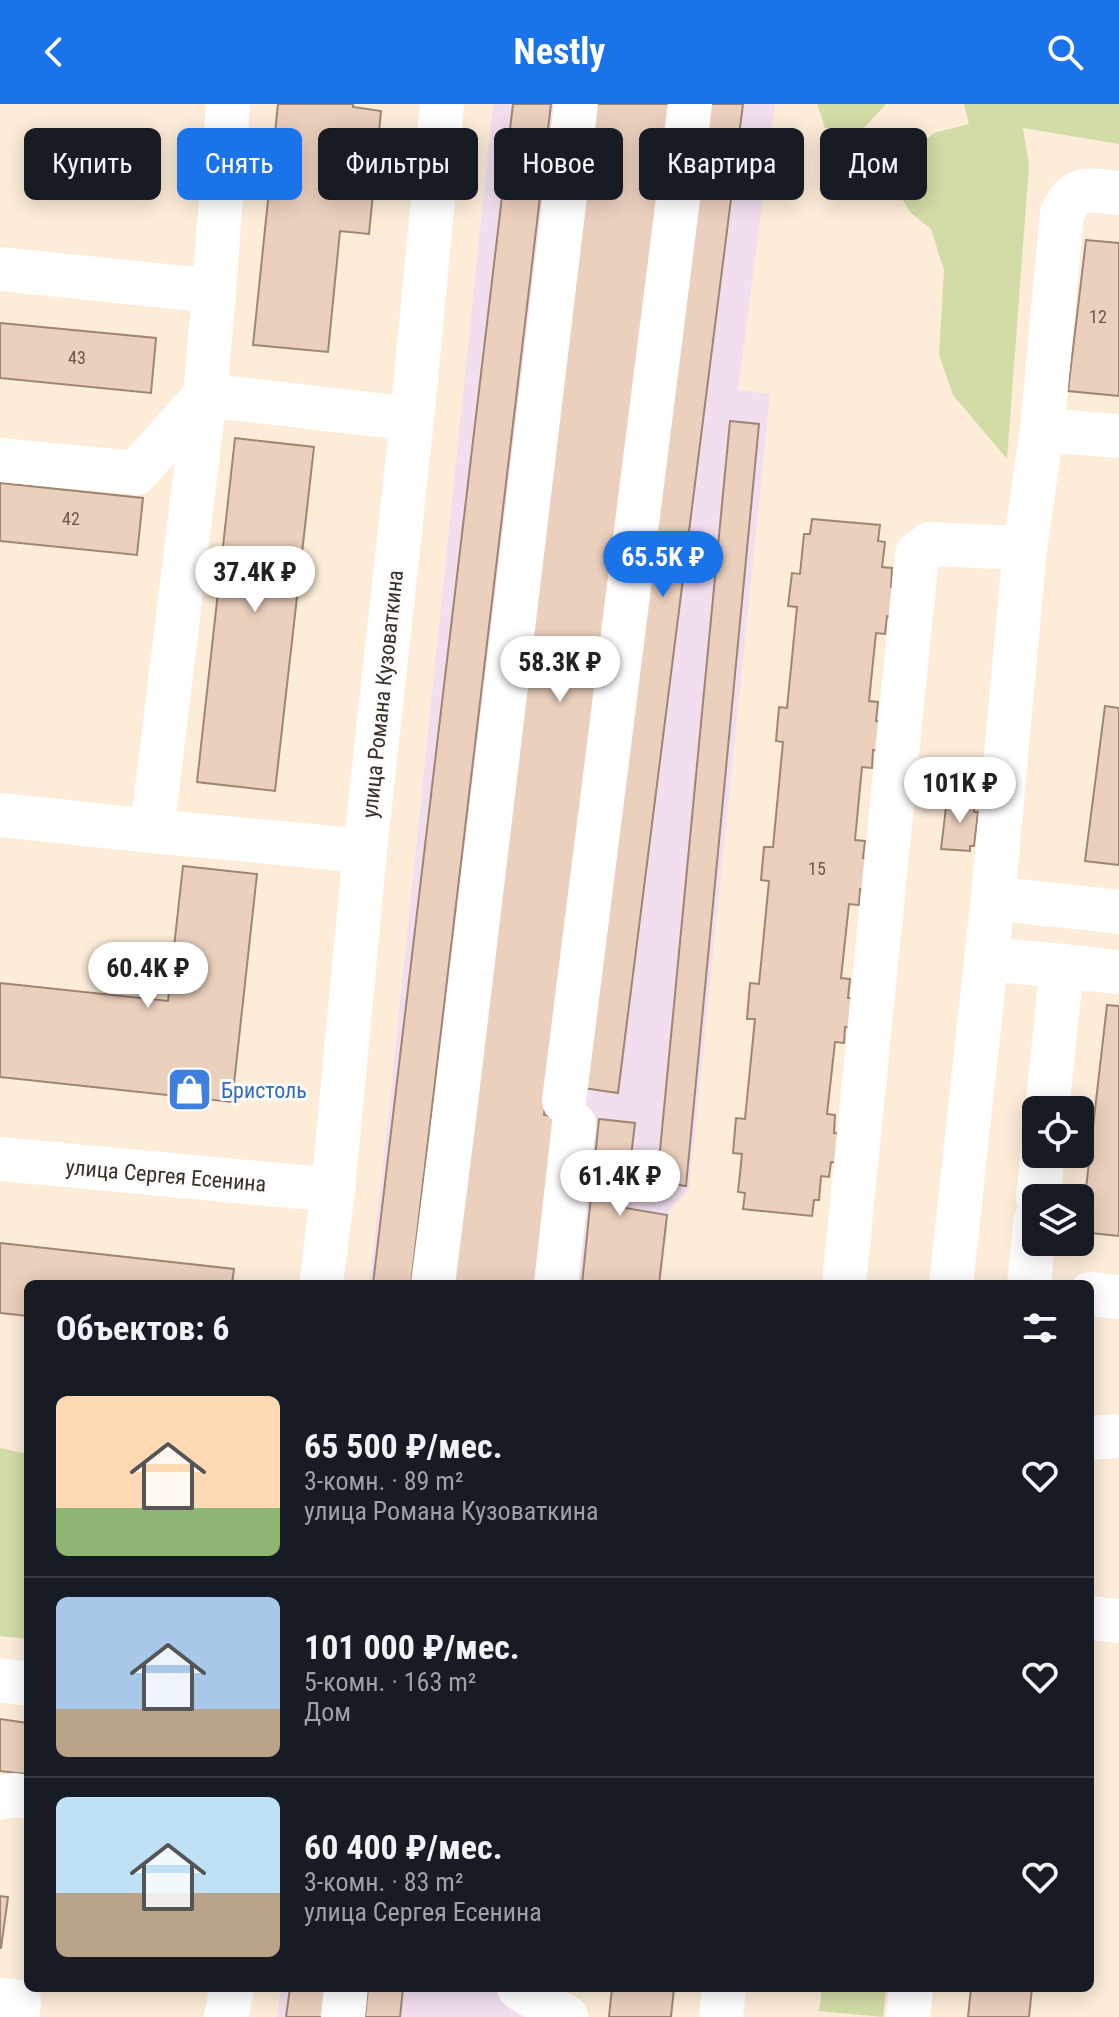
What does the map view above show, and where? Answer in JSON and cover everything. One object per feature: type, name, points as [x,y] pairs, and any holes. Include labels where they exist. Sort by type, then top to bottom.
[{"type":"street","points":[[152,831],[205,395],[228,104]]},
{"type":"street","name":"улица Романа Кузоваткина","points":[[322,1280],[442,104]]},
{"type":"street","points":[[434,1280],[576,104]]},
{"type":"street","points":[[556,1280],[569,1113],[690,104]]},
{"type":"street","points":[[951,1280],[1032,572],[1062,213],[1069,199],[1083,190],[1119,193]]},
{"type":"street","points":[[0,269],[214,291]]},
{"type":"street","points":[[205,395],[412,419]]},
{"type":"street","points":[[136,473],[205,395]]},
{"type":"street","points":[[1042,430],[1119,436]]},
{"type":"street","points":[[0,460],[136,473],[188,534]]},
{"type":"street","points":[[844,1280],[917,554],[930,544],[1032,572]]},
{"type":"street","points":[[0,815],[365,851]]},
{"type":"street","points":[[993,898],[1119,912]]},
{"type":"street","points":[[987,959],[1119,972]]},
{"type":"street","points":[[1048,1096],[1062,966]]},
{"type":"street","name":"улица Сергея Есенина","points":[[0,1159],[333,1190]]},
{"type":"street","points":[[1029,1280],[1032,1256]]},
{"type":"street","points":[[1094,1294],[1119,1297]]},
{"type":"street","points":[[1094,1438],[1119,1436]]},
{"type":"street","points":[[1094,1618],[1119,1621]]},
{"type":"street","points":[[0,1680],[24,1683]]},
{"type":"street","points":[[0,1798],[24,1796]]},
{"type":"street","points":[[226,2017],[231,1992]]},
{"type":"street","points":[[343,2017],[346,1992]]},
{"type":"street","points":[[525,1992],[566,2017]]},
{"type":"street","points":[[721,2017],[724,1992]]},
{"type":"street","points":[[908,2017],[911,1992]]},
{"type":"shaded area","points":[[493,104],[775,104],[772,128],[639,128],[639,200],[763,200],[738,390],[770,394],[689,1189],[669,1210],[661,1280],[369,1280]]},
{"type":"shaded area","points":[[280,1992],[547,1992],[544,2017],[277,2017]]},
{"type":"green space","points":[[817,104],[886,104],[864,128],[825,128]]},
{"type":"green space","points":[[964,104],[1119,104],[1119,144],[1023,128],[1029,165],[1007,459],[953,395],[939,355],[944,270],[931,229],[911,213],[903,200],[927,200],[927,139],[934,133],[969,124]]},
{"type":"green space","points":[[0,1448],[24,1453],[24,1639],[0,1636]]},
{"type":"green space","points":[[821,1992],[886,1992],[883,2017],[819,2011]]},
{"type":"building","points":[[278,104],[353,104],[353,107],[381,111],[379,128],[318,128],[318,200],[372,200],[369,234],[340,231],[328,352],[253,345],[268,200],[302,200],[302,128],[276,128]]},
{"type":"building","points":[[513,104],[551,104],[548,128],[510,128]]},
{"type":"building","points":[[595,104],[672,104],[669,128],[639,128],[639,200],[660,200],[544,1115],[563,1118],[541,1280],[451,1280],[583,200],[623,200],[623,128],[592,128]]},
{"type":"building","points":[[708,104],[743,104],[740,128],[705,128]]},
{"type":"building","points":[[502,200],[540,200],[411,1280],[373,1280]]},
{"type":"building","points":[[696,200],[731,200],[618,1093],[583,1088]]},
{"type":"building","points":[[1086,240],[1119,243],[1119,396],[1068,391]]},
{"type":"building","points":[[0,323],[156,338],[151,393],[0,378]]},
{"type":"building","points":[[730,421],[759,424],[686,1186],[657,1182]]},
{"type":"building","points":[[235,438],[314,447],[275,791],[197,782]]},
{"type":"building","points":[[0,483],[143,498],[137,555],[0,541]]},
{"type":"building","points":[[812,519],[880,525],[878,541],[885,542],[882,567],[892,568],[891,587],[901,587],[898,617],[887,616],[885,634],[876,633],[869,701],[878,702],[876,721],[888,722],[885,751],[873,750],[872,768],[862,767],[855,840],[865,841],[863,858],[874,859],[871,890],[860,889],[859,905],[849,904],[841,978],[850,979],[848,998],[860,999],[857,1029],[845,1027],[844,1043],[835,1042],[827,1114],[835,1115],[834,1133],[846,1134],[843,1163],[831,1162],[829,1177],[821,1176],[819,1200],[814,1200],[812,1216],[743,1209],[745,1193],[738,1192],[742,1154],[733,1153],[736,1118],[745,1119],[755,1019],[747,1019],[750,983],[759,984],[769,881],[761,880],[764,847],[773,847],[783,742],[776,741],[779,707],[787,708],[797,607],[788,606],[792,573],[800,574],[804,534],[810,534]]},
{"type":"building","points":[[1105,706],[1119,708],[1119,865],[1085,861]]},
{"type":"building","points":[[947,799],[975,801],[974,812],[978,812],[974,846],[970,846],[970,851],[941,849]]},
{"type":"building","points":[[183,866],[257,874],[232,1102],[0,1077],[0,983],[168,1001]]},
{"type":"building","points":[[1107,1005],[1119,1006],[1119,1236],[1094,1233],[1094,1184],[1086,1184],[1088,1168],[1094,1168],[1094,1118]]},
{"type":"building","points":[[599,1119],[635,1123],[625,1208],[667,1215],[659,1280],[582,1280]]},
{"type":"building","points":[[0,1243],[234,1269],[233,1280],[24,1280],[24,1316],[0,1313]]},
{"type":"building","points":[[0,1719],[24,1722],[24,1774],[0,1771]]},
{"type":"building","points":[[0,1896],[8,1897],[1,1948],[0,1948]]},
{"type":"building","points":[[289,1992],[327,1992],[324,2017],[286,2017]]},
{"type":"building","points":[[368,1992],[403,1992],[400,2017],[365,2017]]},
{"type":"building","points":[[612,1992],[674,1992],[671,2017],[609,2017]]},
{"type":"building","points":[[971,1992],[1032,1992],[1029,2017],[968,2017]]},
{"type":"place","name":"Бристоль","points":[[190,1090]]}]
